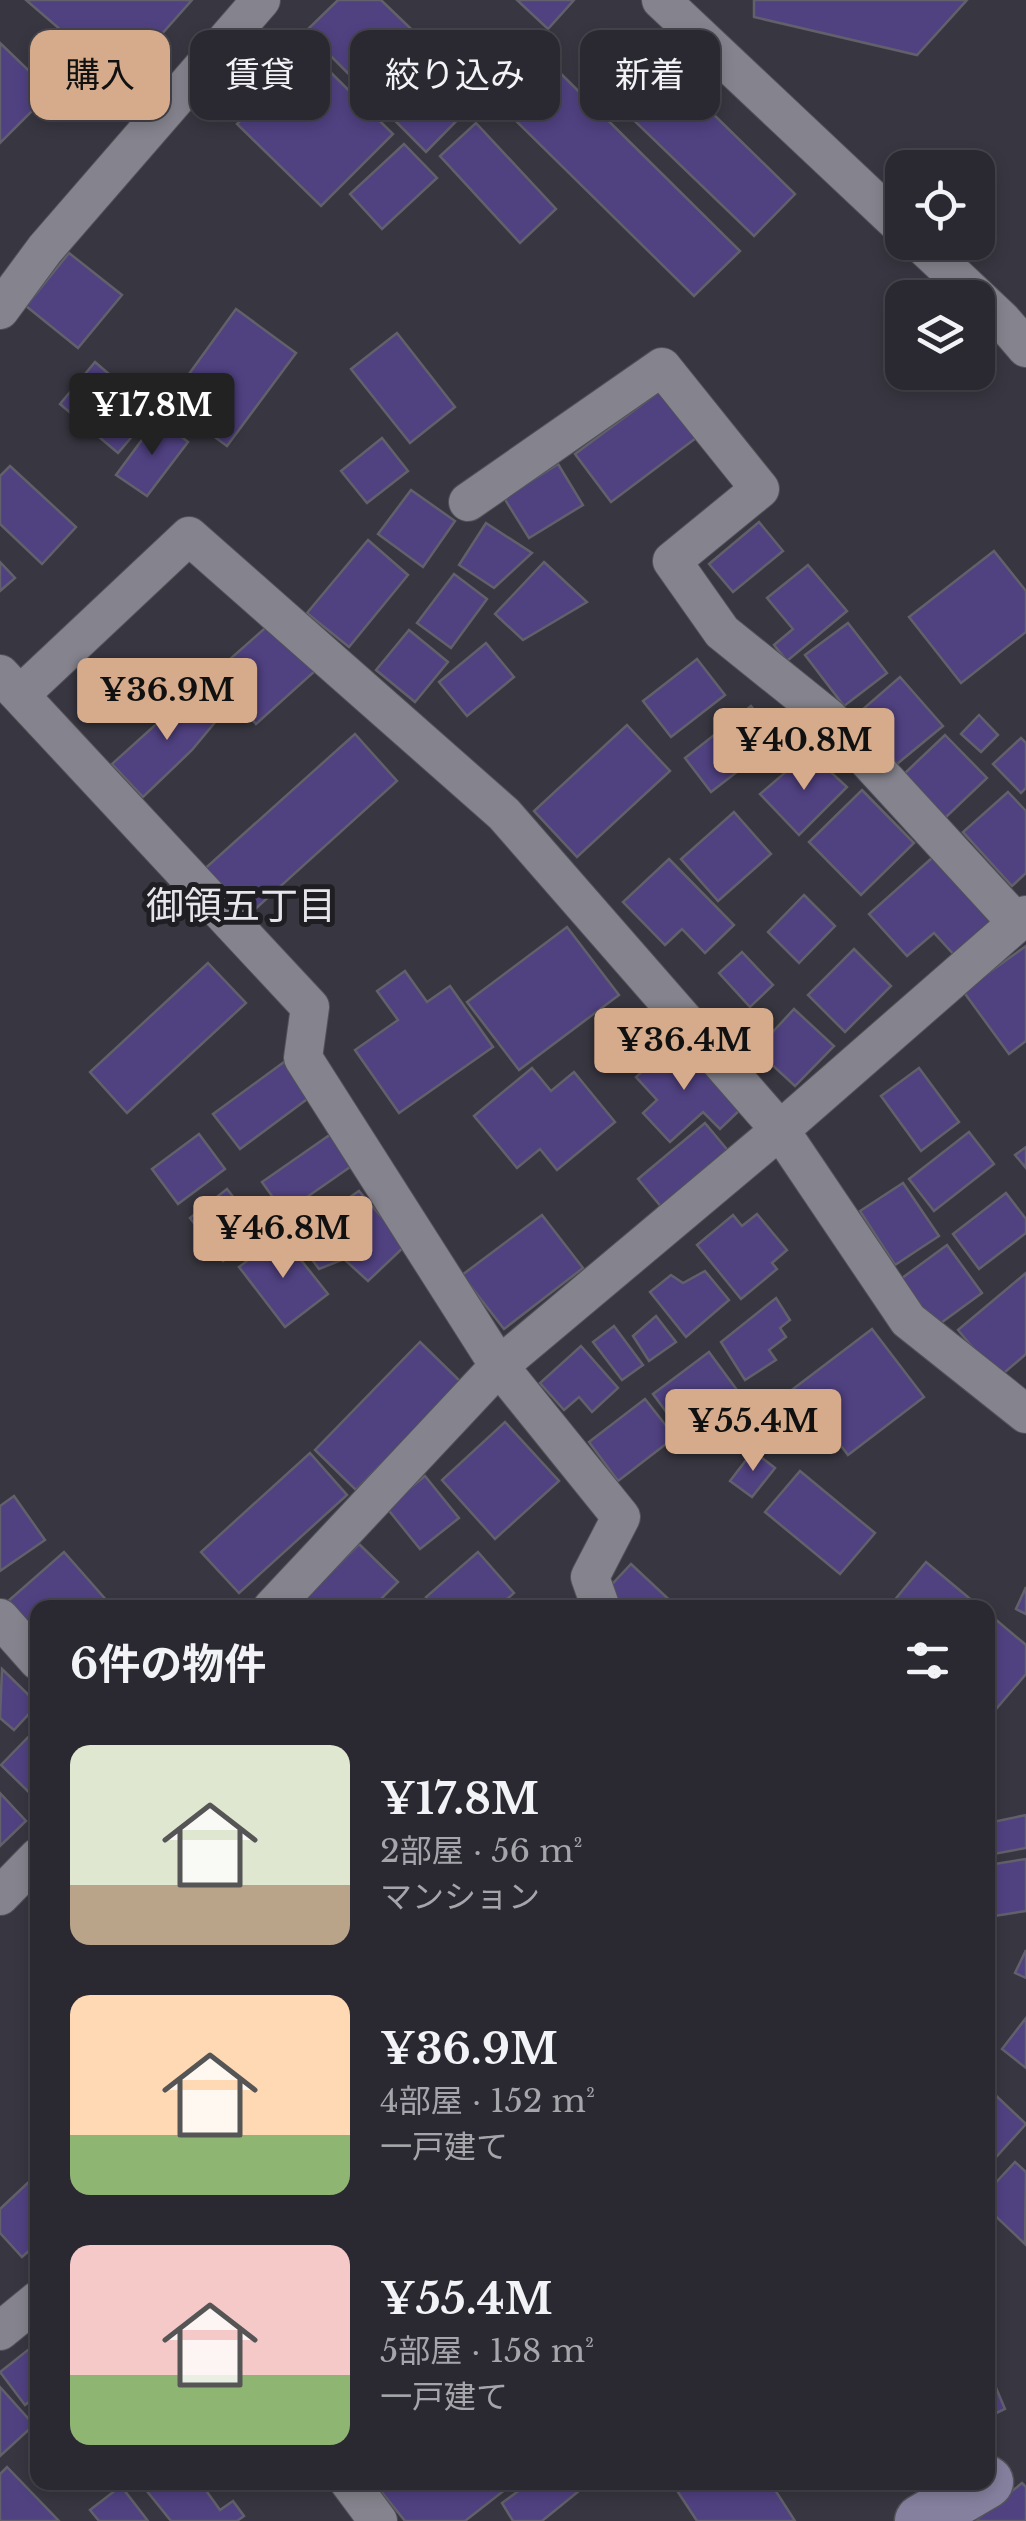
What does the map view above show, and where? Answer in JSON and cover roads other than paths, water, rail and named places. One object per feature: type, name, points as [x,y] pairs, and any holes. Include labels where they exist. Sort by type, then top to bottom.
[{"type":"main road","points":[[995,2477],[1026,2460]]},
{"type":"main road","points":[[921,2521],[973,2490]]},
{"type":"street","points":[[0,310],[45,249],[261,0]]},
{"type":"street","points":[[660,0],[885,211]]},
{"type":"street","points":[[938,260],[1026,348]]},
{"type":"street","points":[[280,1600],[499,1366],[780,1130],[1022,919],[829,718],[722,632],[672,561],[760,489],[662,367],[468,502]]},
{"type":"street","points":[[598,1600],[590,1578],[620,1517],[499,1366],[303,1058],[310,1007],[11,684],[189,536],[504,814],[780,1130],[908,1320],[1026,1414]]},
{"type":"street","points":[[0,1618],[30,1652]]},
{"type":"street","points":[[0,1896],[30,1865]]},
{"type":"street","points":[[0,2331],[30,2307]]},
{"type":"street","points":[[355,2490],[378,2521]]},
{"type":"district","name":"御領五丁目","points":[[241,905]]}]
